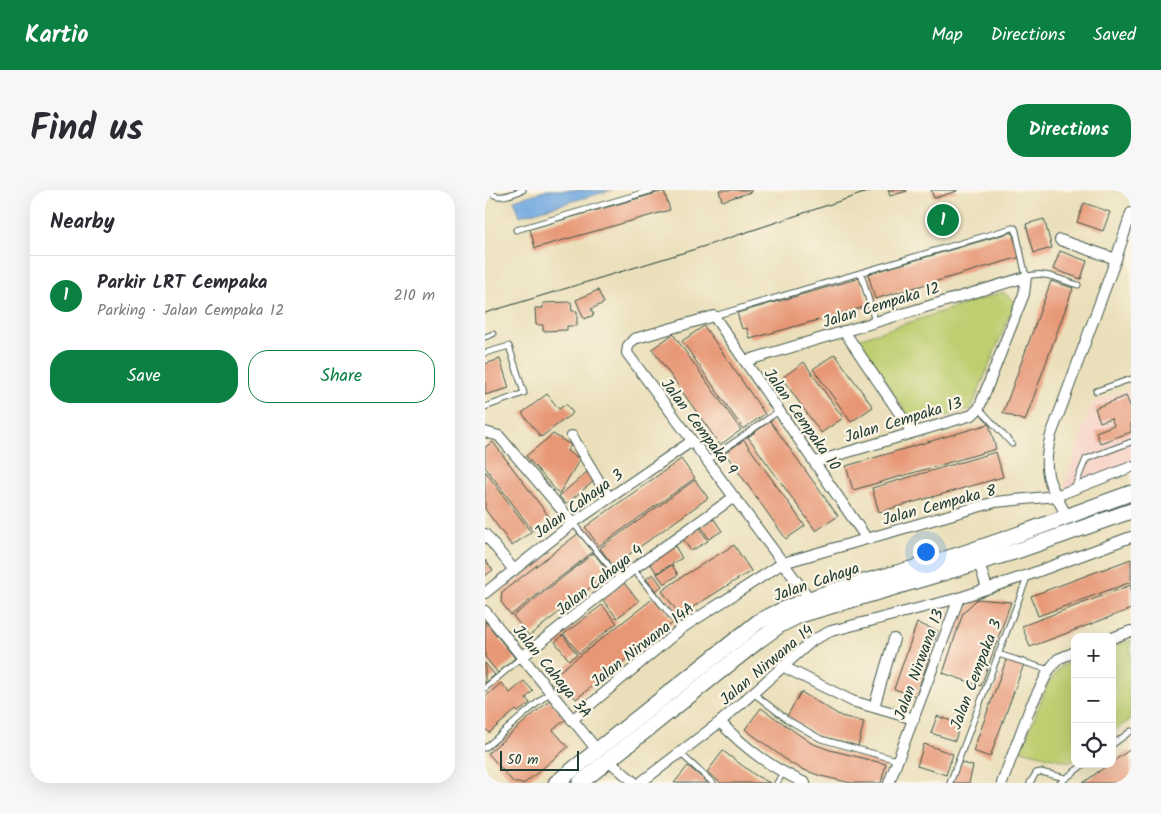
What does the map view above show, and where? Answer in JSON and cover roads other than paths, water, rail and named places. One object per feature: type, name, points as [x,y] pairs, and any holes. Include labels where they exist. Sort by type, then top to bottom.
[{"type":"main road","name":"Jalan Cahaya","points":[[581,783],[602,755],[758,622],[783,608],[809,598],[945,559],[1131,493]]},
{"type":"main road","name":"Jalan Cahaya","points":[[556,783],[602,755],[758,641],[800,615],[979,563],[1131,511]]},
{"type":"street","points":[[1067,516],[1049,482],[1046,468],[1046,452],[1131,213]]},
{"type":"street","points":[[1061,240],[1116,259]]},
{"type":"street","name":"Jalan Cempaka 12","points":[[745,361],[1026,277]]},
{"type":"street","name":"Jalan Cempaka 13","points":[[815,462],[972,415],[979,408],[1024,294],[1026,277]]},
{"type":"street","name":"Jalan Cempaka 10","points":[[714,316],[867,539]]},
{"type":"street","name":"Jalan Cempaka 9","points":[[714,316],[633,339],[628,346],[627,353],[809,598]]},
{"type":"street","points":[[844,331],[912,432]]},
{"type":"street","points":[[485,432],[499,436],[573,523]]},
{"type":"street","points":[[572,436],[609,498]]},
{"type":"street","name":"Jalan Cahaya 3","points":[[485,593],[573,523],[692,441]]},
{"type":"street","name":"Jalan Cempaka 8","points":[[783,563],[995,502],[1056,496],[1131,467]]},
{"type":"street","name":"Jalan Cahaya 4","points":[[522,658],[633,569],[734,497]]},
{"type":"street","points":[[485,534],[514,570]]},
{"type":"street","points":[[979,563],[987,588],[1131,537]]},
{"type":"street","name":"Jalan Nirwana 14A","points":[[572,720],[682,628],[783,563]]},
{"type":"street","name":"Jalan Nirwana 14","points":[[640,783],[720,722],[813,640],[831,631],[959,598],[987,588]]},
{"type":"street","name":"Jalan Nirwana 13","points":[[889,783],[959,598]]},
{"type":"street","name":"Jalan Cahaya 3A","points":[[485,611],[602,755]]},
{"type":"street","points":[[1116,637],[1131,631]]},
{"type":"street","points":[[873,707],[894,639]]},
{"type":"street","points":[[1002,783],[1030,708],[1049,670],[1058,658],[1071,653]]},
{"type":"street","points":[[782,666],[852,701],[913,719]]},
{"type":"street","points":[[720,722],[741,744],[761,759],[783,773],[805,783]]},
{"type":"street","points":[[602,755],[635,783]]},
{"type":"lane","points":[[486,190],[495,196],[502,197],[523,190]]},
{"type":"lane","points":[[516,230],[653,190]]},
{"type":"lane","points":[[714,316],[1014,228],[1026,277],[1041,274],[1078,285]]},
{"type":"lane","points":[[861,273],[875,322]]},
{"type":"lane","points":[[485,336],[493,334]]},
{"type":"lane","points":[[485,353],[509,346],[524,394],[485,407]]},
{"type":"lane","points":[[1096,391],[1131,380]]},
{"type":"lane","points":[[979,408],[1012,444]]},
{"type":"lane","points":[[707,461],[779,410]]},
{"type":"lane","points":[[1073,490],[1086,459],[1131,442]]},
{"type":"lane","points":[[573,523],[620,580]]},
{"type":"lane","points":[[633,569],[682,628]]},
{"type":"lane","name":"Jalan Cempaka 3","points":[[950,783],[1028,575]]},
{"type":"lane","points":[[998,654],[1049,670]]},
{"type":"lane","name":"Jalan Cahaya 4","points":[[485,688],[522,658]]},
{"type":"lane","points":[[485,748],[550,692]]},
{"type":"lane","points":[[753,693],[788,720],[821,739],[897,760]]},
{"type":"lane","points":[[1116,741],[1131,731]]},
{"type":"lane","points":[[680,752],[713,783]]},
{"type":"lane","points":[[1059,783],[1079,768]]},
{"type":"lane","points":[[1030,783],[1035,773],[1041,772],[1065,778]]},
{"type":"lane","points":[[777,783],[783,773]]},
{"type":"water","points":[[548,190],[612,190],[520,216],[514,200]]},
{"type":"tram line","points":[[485,313],[702,247],[873,190]]},
{"type":"place","name":"Parkir LRT Cempaka","points":[[943,220]]}]
